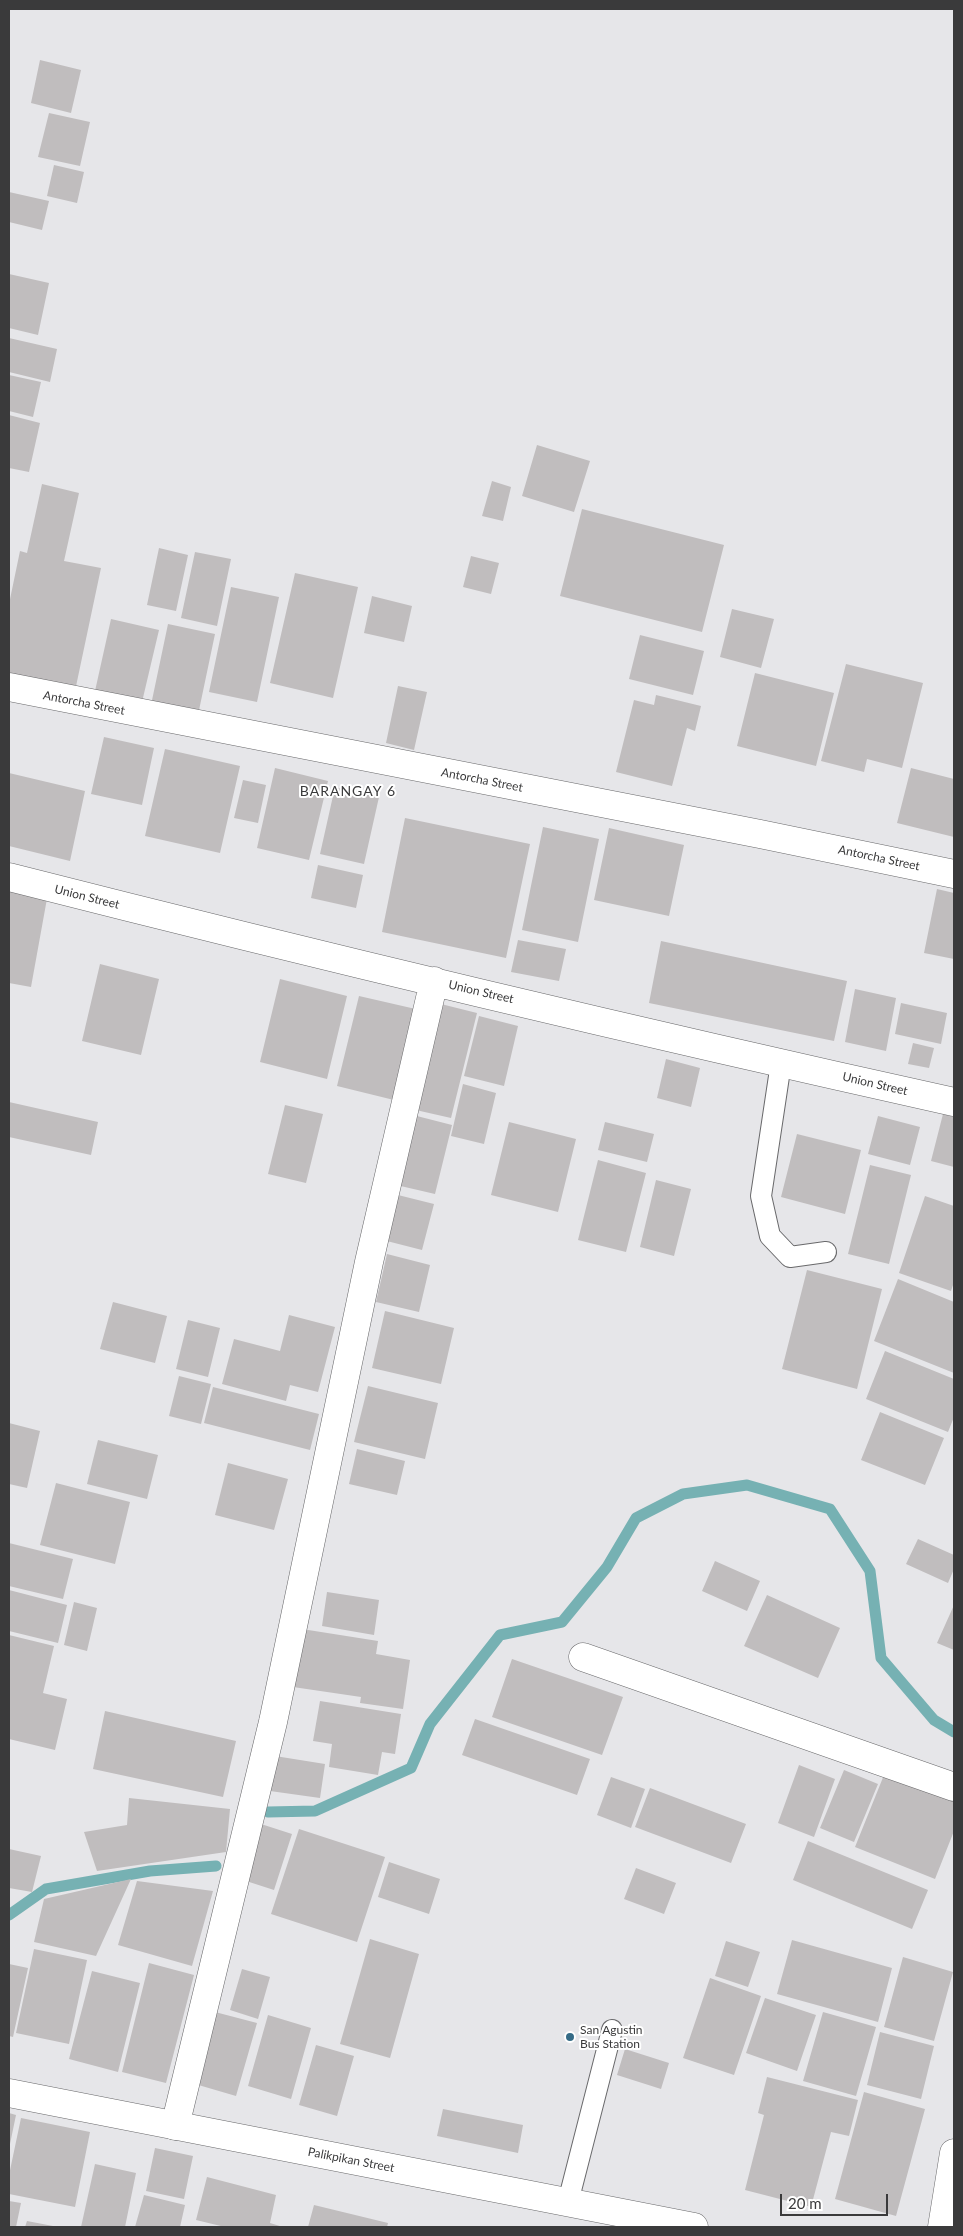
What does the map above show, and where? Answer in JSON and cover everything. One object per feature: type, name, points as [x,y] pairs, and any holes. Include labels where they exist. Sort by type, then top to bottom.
[{"type":"street","name":"Antorcha Street","points":[[9,687],[760,834],[954,874]]},
{"type":"street","name":"Union Street","points":[[9,877],[238,936],[954,1102]]},
{"type":"street","points":[[175,2126],[273,1722],[369,1262],[434,981]]},
{"type":"street","points":[[583,1657],[954,1787]]},
{"type":"street","name":"Palikpikan Street","points":[[9,2093],[694,2227]]},
{"type":"street","points":[[942,2227],[954,2153]]},
{"type":"lane","points":[[781,1063],[761,1196],[768,1228],[770,1236],[790,1257],[826,1252]]},
{"type":"lane","points":[[568,2202],[612,2030]]},
{"type":"building","points":[[40,60],[81,70],[71,113],[31,103]]},
{"type":"building","points":[[49,113],[90,122],[80,166],[38,157]]},
{"type":"building","points":[[54,165],[84,172],[77,203],[47,196]]},
{"type":"building","points":[[9,192],[49,201],[42,230],[9,222]]},
{"type":"building","points":[[9,274],[49,283],[38,335],[9,328]]},
{"type":"building","points":[[9,338],[57,349],[50,382],[9,372]]},
{"type":"building","points":[[9,375],[41,382],[33,417],[9,411]]},
{"type":"building","points":[[9,415],[40,423],[29,472],[9,468]]},
{"type":"building","points":[[537,445],[590,461],[574,512],[522,496]]},
{"type":"building","points":[[492,481],[511,487],[503,521],[482,516]]},
{"type":"building","points":[[42,484],[79,493],[64,561],[101,568],[75,691],[9,677],[9,604],[20,551],[27,553]]},
{"type":"building","points":[[582,509],[724,545],[702,632],[560,596]]},
{"type":"building","points":[[159,548],[188,555],[176,611],[147,605]]},
{"type":"building","points":[[195,552],[231,559],[217,626],[181,618]]},
{"type":"building","points":[[471,556],[499,563],[491,594],[463,587]]},
{"type":"building","points":[[295,573],[358,587],[333,698],[270,683]]},
{"type":"building","points":[[231,587],[279,597],[257,702],[209,692]]},
{"type":"building","points":[[372,596],[412,606],[404,642],[364,633]]},
{"type":"building","points":[[732,609],[774,619],[761,668],[720,657]]},
{"type":"building","points":[[111,619],[159,630],[142,702],[95,691]]},
{"type":"building","points":[[168,624],[215,634],[198,715],[151,705]]},
{"type":"building","points":[[640,635],[704,651],[693,695],[629,679]]},
{"type":"building","points":[[846,664],[923,683],[902,768],[867,759],[864,772],[821,761]]},
{"type":"building","points":[[755,673],[834,693],[816,766],[737,746]]},
{"type":"building","points":[[398,686],[427,692],[414,750],[386,743]]},
{"type":"building","points":[[656,695],[701,706],[695,731],[687,728],[672,786],[616,772],[634,700],[654,705]]},
{"type":"building","points":[[104,737],[154,748],[142,805],[91,794]]},
{"type":"building","points":[[165,749],[240,766],[220,853],[145,836]]},
{"type":"building","points":[[275,768],[328,781],[309,860],[257,848]]},
{"type":"building","points":[[911,768],[954,779],[954,837],[897,823]]},
{"type":"building","points":[[9,773],[85,791],[70,861],[9,846]]},
{"type":"building","points":[[243,780],[266,785],[258,823],[234,818]]},
{"type":"building","points":[[335,787],[379,797],[364,864],[320,854]]},
{"type":"building","points":[[405,818],[530,844],[506,958],[382,932]]},
{"type":"building","points":[[543,827],[599,839],[578,942],[522,930]]},
{"type":"building","points":[[609,828],[684,845],[669,916],[594,900]]},
{"type":"building","points":[[318,865],[363,875],[356,908],[311,898]]},
{"type":"building","points":[[9,886],[48,893],[31,987],[9,983]]},
{"type":"building","points":[[937,889],[954,893],[954,959],[924,953]]},
{"type":"building","points":[[518,940],[566,949],[559,981],[511,972]]},
{"type":"building","points":[[661,941],[847,981],[834,1041],[649,1003]]},
{"type":"building","points":[[100,964],[159,979],[141,1055],[82,1041]]},
{"type":"building","points":[[280,979],[347,996],[327,1079],[260,1062]]},
{"type":"building","points":[[855,989],[896,998],[886,1051],[845,1042]]},
{"type":"building","points":[[359,996],[420,1010],[398,1101],[337,1086]]},
{"type":"building","points":[[433,1002],[477,1013],[451,1118],[407,1108]]},
{"type":"building","points":[[901,1003],[947,1013],[941,1044],[895,1034]]},
{"type":"building","points":[[479,1016],[518,1026],[504,1086],[464,1076]]},
{"type":"building","points":[[913,1043],[934,1048],[929,1068],[908,1064]]},
{"type":"building","points":[[666,1059],[700,1068],[691,1107],[657,1098]]},
{"type":"building","points":[[463,1084],[496,1093],[484,1144],[451,1136]]},
{"type":"building","points":[[9,1102],[98,1122],[91,1155],[9,1137]]},
{"type":"building","points":[[285,1105],[323,1114],[306,1183],[268,1174]]},
{"type":"building","points":[[409,1114],[452,1125],[435,1194],[392,1184]]},
{"type":"building","points":[[943,1114],[954,1117],[954,1167],[931,1161]]},
{"type":"building","points":[[878,1116],[920,1127],[910,1165],[868,1154]]},
{"type":"building","points":[[509,1122],[576,1139],[558,1212],[491,1195]]},
{"type":"building","points":[[605,1122],[654,1134],[647,1162],[598,1150]]},
{"type":"building","points":[[797,1134],[861,1150],[845,1214],[781,1197]]},
{"type":"building","points":[[598,1160],[646,1173],[626,1252],[578,1240]]},
{"type":"building","points":[[870,1165],[911,1175],[889,1264],[848,1254]]},
{"type":"building","points":[[656,1180],[691,1189],[674,1256],[640,1247]]},
{"type":"building","points":[[390,1193],[434,1204],[422,1250],[379,1239]]},
{"type":"building","points":[[925,1196],[954,1206],[954,1282],[951,1291],[899,1273]]},
{"type":"building","points":[[387,1254],[430,1265],[419,1312],[376,1302]]},
{"type":"building","points":[[807,1270],[882,1289],[857,1389],[782,1369]]},
{"type":"building","points":[[898,1279],[954,1302],[954,1373],[874,1341]]},
{"type":"building","points":[[113,1302],[167,1316],[155,1363],[100,1349]]},
{"type":"building","points":[[385,1311],[454,1328],[441,1384],[372,1368]]},
{"type":"building","points":[[289,1315],[335,1327],[318,1392],[290,1385],[286,1401],[222,1384],[234,1339],[280,1351]]},
{"type":"building","points":[[188,1320],[220,1328],[208,1377],[176,1369]]},
{"type":"building","points":[[885,1351],[954,1379],[954,1417],[948,1432],[866,1399]]},
{"type":"building","points":[[179,1376],[211,1384],[201,1424],[169,1416]]},
{"type":"building","points":[[368,1386],[438,1403],[425,1459],[354,1442]]},
{"type":"building","points":[[213,1387],[319,1414],[310,1450],[204,1423]]},
{"type":"building","points":[[880,1412],[944,1438],[925,1485],[861,1460]]},
{"type":"building","points":[[9,1423],[40,1431],[27,1488],[9,1484]]},
{"type":"building","points":[[98,1440],[158,1455],[147,1499],[87,1484]]},
{"type":"building","points":[[357,1449],[405,1461],[397,1495],[349,1484]]},
{"type":"building","points":[[228,1463],[288,1479],[274,1530],[215,1515]]},
{"type":"building","points":[[56,1483],[130,1502],[115,1564],[40,1545]]},
{"type":"building","points":[[918,1539],[954,1555],[954,1569],[948,1583],[906,1564]]},
{"type":"building","points":[[9,1543],[73,1559],[63,1599],[9,1586]]},
{"type":"building","points":[[715,1561],[760,1581],[747,1611],[702,1591]]},
{"type":"building","points":[[9,1590],[67,1605],[58,1643],[9,1631]]},
{"type":"building","points":[[327,1592],[379,1600],[374,1635],[322,1626]]},
{"type":"building","points":[[767,1595],[840,1628],[818,1678],[744,1646]]},
{"type":"building","points":[[74,1602],[97,1608],[87,1651],[64,1645]]},
{"type":"building","points":[[954,1605],[954,1650],[937,1643]]},
{"type":"building","points":[[302,1629],[378,1641],[376,1654],[410,1660],[403,1709],[360,1703],[361,1697],[293,1687]]},
{"type":"building","points":[[9,1635],[54,1646],[43,1693],[67,1699],[55,1750],[9,1739]]},
{"type":"building","points":[[512,1659],[623,1697],[602,1755],[492,1717]]},
{"type":"building","points":[[320,1701],[401,1714],[395,1754],[382,1752],[378,1775],[329,1767],[332,1744],[313,1741]]},
{"type":"building","points":[[105,1711],[236,1741],[223,1797],[93,1769]]},
{"type":"building","points":[[475,1719],[590,1759],[577,1795],[462,1755]]},
{"type":"building","points":[[275,1756],[325,1764],[320,1798],[270,1791]]},
{"type":"building","points":[[799,1765],[835,1779],[814,1837],[778,1823]]},
{"type":"building","points":[[844,1770],[878,1784],[854,1842],[820,1828]]},
{"type":"building","points":[[886,1770],[954,1798],[954,1831],[935,1879],[855,1847]]},
{"type":"building","points":[[611,1777],[645,1789],[631,1828],[597,1815]]},
{"type":"building","points":[[650,1788],[746,1824],[731,1863],[635,1827]]},
{"type":"building","points":[[129,1798],[230,1809],[226,1852],[97,1871],[84,1832],[127,1825]]},
{"type":"building","points":[[261,1824],[292,1834],[274,1890],[243,1880]]},
{"type":"building","points":[[299,1829],[385,1857],[357,1942],[271,1914]]},
{"type":"building","points":[[808,1841],[928,1890],[912,1929],[793,1880]]},
{"type":"building","points":[[9,1849],[41,1856],[32,1892],[9,1888]]},
{"type":"building","points":[[389,1862],[440,1879],[429,1914],[378,1897]]},
{"type":"building","points":[[636,1868],[676,1883],[664,1914],[624,1899]]},
{"type":"building","points":[[131,1879],[96,1956],[34,1942],[44,1899]]},
{"type":"building","points":[[137,1881],[213,1891],[192,1966],[118,1945]]},
{"type":"building","points":[[370,1939],[419,1954],[390,2058],[340,2044]]},
{"type":"building","points":[[792,1940],[892,1968],[878,2022],[777,1994]]},
{"type":"building","points":[[726,1941],[760,1952],[748,1987],[715,1976]]},
{"type":"building","points":[[34,1949],[87,1960],[69,2044],[16,2033]]},
{"type":"building","points":[[903,1957],[953,1972],[934,2041],[884,2027]]},
{"type":"building","points":[[149,1963],[194,1975],[166,2083],[122,2072]]},
{"type":"building","points":[[9,1964],[28,1968],[13,2037],[9,2036]]},
{"type":"building","points":[[242,1969],[270,1977],[258,2019],[230,2010]]},
{"type":"building","points":[[92,1971],[140,1983],[118,2072],[69,2059]]},
{"type":"building","points":[[710,1978],[761,1996],[734,2075],[683,2058]]},
{"type":"building","points":[[765,1998],[816,2015],[797,2071],[746,2053]]},
{"type":"building","points":[[215,2012],[257,2023],[236,2096],[195,2084]]},
{"type":"building","points":[[823,2012],[876,2027],[856,2096],[803,2081]]},
{"type":"building","points":[[268,2015],[311,2028],[291,2099],[248,2086]]},
{"type":"building","points":[[880,2032],[934,2046],[921,2099],[867,2085]]},
{"type":"building","points":[[316,2045],[354,2056],[337,2116],[299,2105]]},
{"type":"building","points":[[625,2049],[669,2063],[661,2089],[617,2075]]},
{"type":"building","points":[[767,2077],[858,2100],[849,2136],[831,2132],[811,2207],[745,2190],[764,2115],[758,2113]]},
{"type":"building","points":[[864,2092],[925,2109],[896,2216],[835,2199]]},
{"type":"building","points":[[443,2109],[523,2125],[518,2153],[437,2136]]},
{"type":"building","points":[[9,2113],[16,2115],[10,2144],[9,2144]]},
{"type":"building","points":[[21,2118],[90,2132],[75,2207],[9,2194],[9,2175]]},
{"type":"building","points":[[155,2148],[193,2156],[184,2199],[146,2191]]},
{"type":"building","points":[[95,2164],[136,2173],[125,2227],[81,2227]]},
{"type":"building","points":[[207,2177],[276,2195],[270,2223],[283,2227],[225,2227],[196,2220]]},
{"type":"building","points":[[144,2195],[185,2205],[180,2227],[135,2227]]},
{"type":"building","points":[[9,2201],[21,2203],[16,2227],[9,2227]]},
{"type":"building","points":[[314,2205],[388,2223],[387,2227],[308,2227]]},
{"type":"building","points":[[27,2221],[53,2226],[53,2227],[25,2227]]},
{"type":"waterway","points":[[268,1812],[315,1811],[411,1768],[430,1724],[500,1635],[562,1622],[607,1567],[636,1518],[683,1494],[747,1485],[830,1509],[870,1571],[881,1658],[934,1720],[954,1732]]},
{"type":"waterway","points":[[9,1915],[46,1889],[150,1871],[216,1866]]},
{"type":"place","name":"San Agustin Bus Station","points":[[570,2037]]},
{"type":"district","name":"BARANGAY 6","points":[[348,791]]}]
